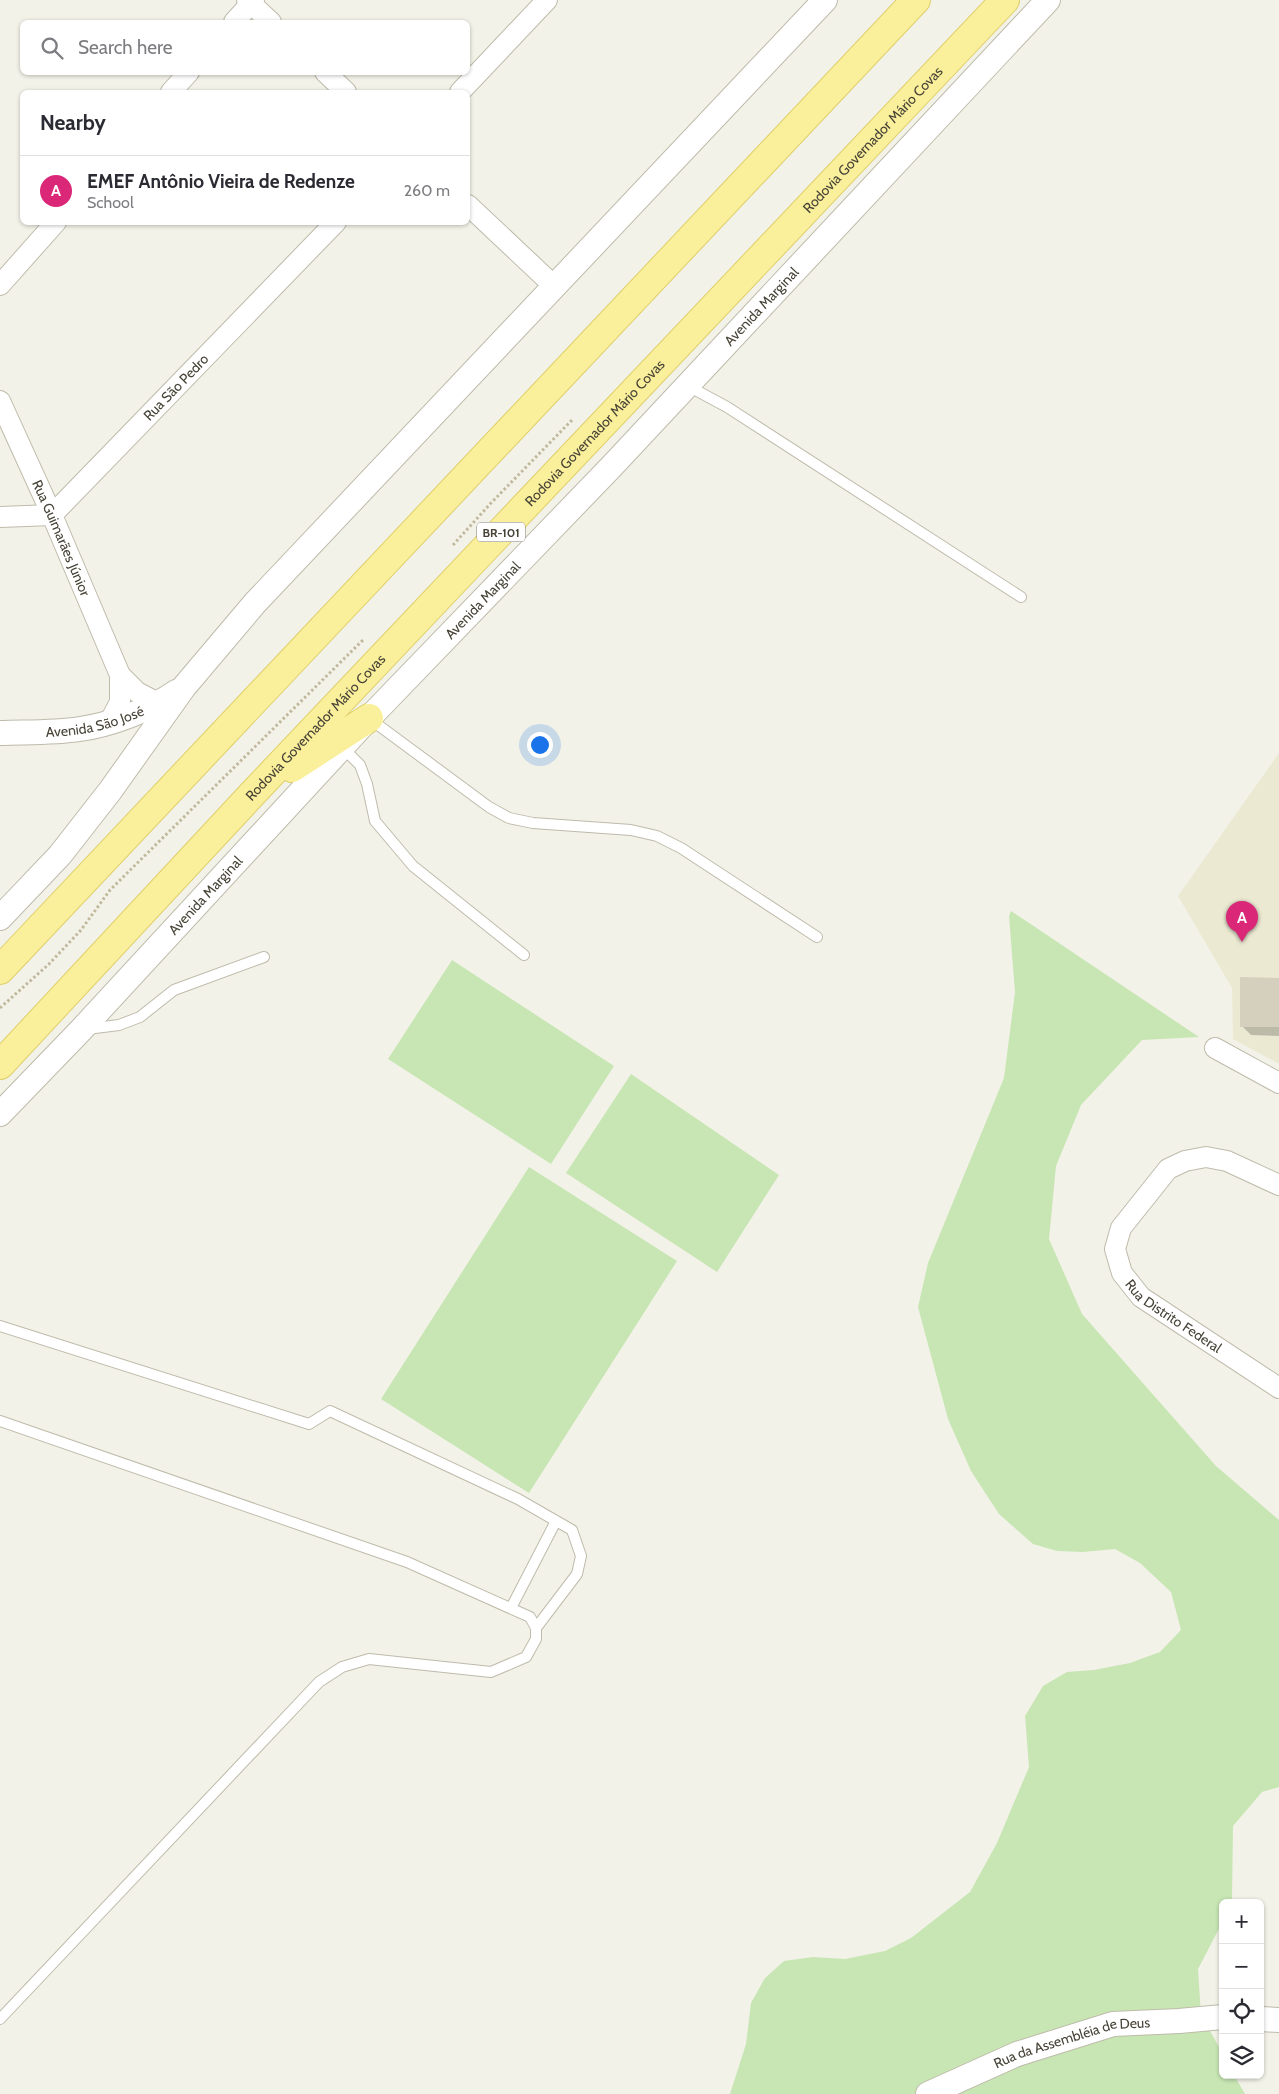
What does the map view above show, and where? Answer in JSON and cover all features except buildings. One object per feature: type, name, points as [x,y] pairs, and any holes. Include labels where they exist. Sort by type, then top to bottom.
[{"type":"main road","points":[[0,970],[916,0]]},
{"type":"main road","name":"Rodovia Governador Mário Covas","points":[[0,1065],[255,791],[1005,0]]},
{"type":"main road","points":[[255,791],[369,718]]},
{"type":"street","points":[[462,90],[547,0]]},
{"type":"street","points":[[0,918],[60,855],[110,791],[184,687],[255,603],[825,0]]},
{"type":"street","name":"Avenida Marginal","points":[[0,1114],[81,1030],[342,746],[612,466],[1048,0]]},
{"type":"street","points":[[236,20],[250,1],[269,20]]},
{"type":"street","points":[[173,90],[186,75]]},
{"type":"street","points":[[328,75],[344,90]]},
{"type":"street","points":[[470,207],[554,286]]},
{"type":"street","points":[[0,285],[53,225]]},
{"type":"street","name":"Rua São Pedro","points":[[52,515],[333,225]]},
{"type":"street","name":"Rua Guimarães Júnior","points":[[0,401],[52,515],[120,675],[137,692],[158,703]]},
{"type":"street","points":[[0,517],[52,515]]},
{"type":"street","name":"Rua Guimarães Júnior","points":[[110,721],[120,702],[120,675]]},
{"type":"street","name":"Avenida São José","points":[[0,733],[81,729],[127,716],[158,703],[184,687]]},
{"type":"street","points":[[1215,1048],[1279,1083]]},
{"type":"street","name":"Rua Distrito Federal","points":[[1279,1185],[1227,1161],[1206,1157],[1185,1161],[1168,1169],[1156,1184],[1121,1228],[1115,1249],[1122,1273],[1141,1296],[1279,1388]]},
{"type":"street","name":"Rua da Assembléia de Deus","points":[[928,2094],[1017,2054],[1114,2024],[1219,2017]]},
{"type":"street","points":[[1264,2019],[1279,2020]]},
{"type":"lane","points":[[687,385],[727,407],[1021,596]]},
{"type":"lane","points":[[369,718],[489,807],[509,818],[533,823],[631,830],[657,836],[681,848],[817,937]]},
{"type":"lane","points":[[342,746],[360,765],[367,784],[375,821],[412,866],[524,956]]},
{"type":"lane","points":[[81,1030],[119,1024],[140,1017],[174,990],[264,957]]},
{"type":"lane","points":[[0,1326],[309,1424],[330,1411],[518,1499],[572,1530],[581,1556],[577,1574],[536,1628]]},
{"type":"lane","points":[[0,1421],[407,1562],[530,1617],[536,1628],[536,1639],[526,1657],[491,1672],[368,1659],[342,1668],[320,1682],[0,2019]]},
{"type":"lane","points":[[511,1608],[556,1521]]},
{"type":"shaded area","points":[[1279,753],[1279,1064],[1233,1039],[1232,988],[1178,896]]},
{"type":"green space","points":[[1011,911],[1199,1037],[1142,1040],[1081,1105],[1056,1166],[1049,1239],[1082,1314],[1216,1466],[1279,1520],[1279,1787],[1262,1792],[1233,1826],[1232,1898],[1219,1899],[1219,1929],[1198,1969],[1201,2015],[1219,2047],[1219,2079],[1236,2079],[1245,2094],[730,2094],[746,2044],[751,2003],[765,1978],[784,1961],[813,1957],[845,1959],[885,1951],[911,1938],[970,1892],[997,1843],[1029,1767],[1025,1716],[1043,1686],[1067,1672],[1094,1670],[1130,1663],[1160,1652],[1181,1630],[1171,1592],[1140,1563],[1115,1549],[1083,1552],[1057,1551],[1033,1544],[999,1514],[971,1471],[948,1419],[918,1307],[928,1263],[1004,1078],[1015,992],[1009,916]]},
{"type":"green space","points":[[452,960],[614,1066],[551,1164],[388,1059]]},
{"type":"green space","points":[[631,1074],[779,1175],[717,1272],[566,1173]]},
{"type":"green space","points":[[529,1167],[677,1261],[529,1493],[381,1399]]},
{"type":"place","name":"EMEF Antônio Vieira de Redenze","points":[[1242,942]]}]
